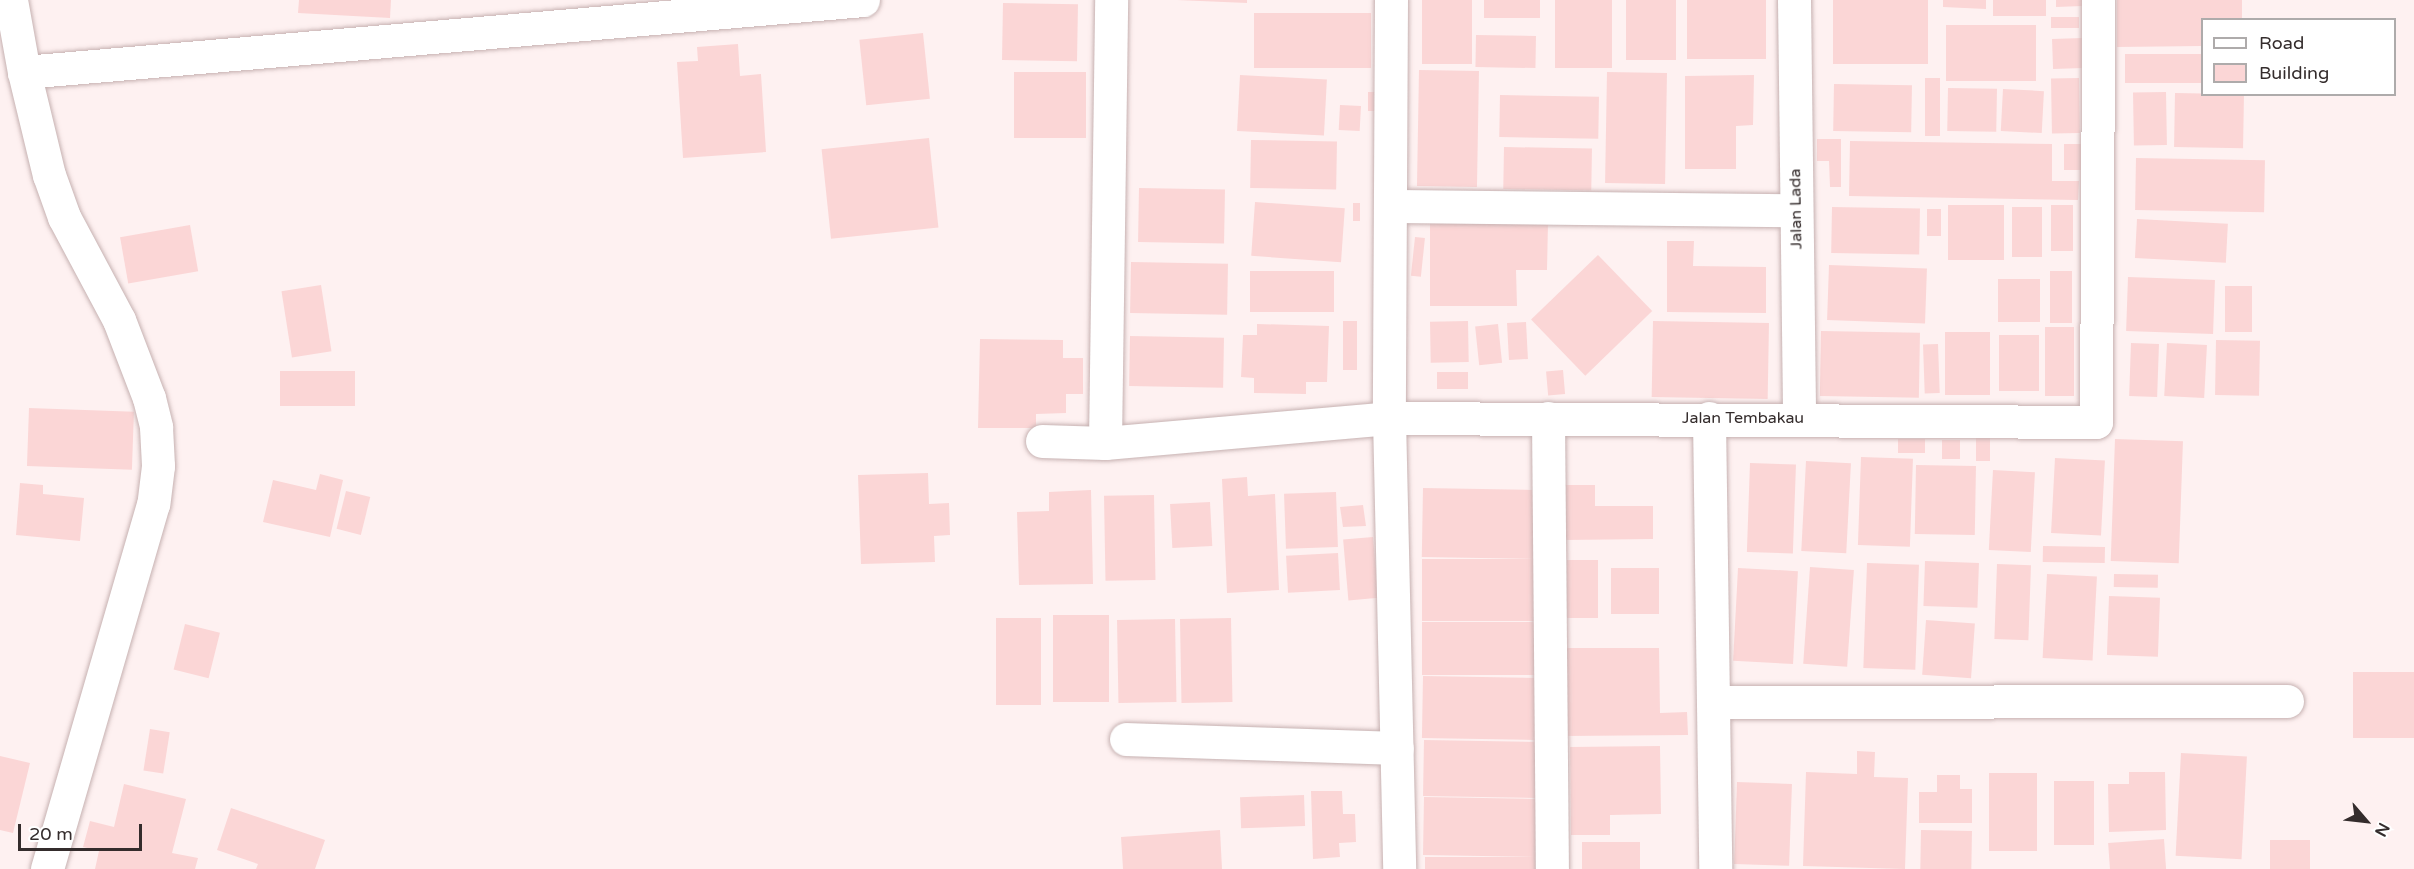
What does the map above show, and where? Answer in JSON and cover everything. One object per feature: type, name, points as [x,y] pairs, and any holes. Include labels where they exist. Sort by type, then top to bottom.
[{"type":"street","points":[[11,0],[24,72],[49,175],[63,217],[119,320],[149,398],[156,427],[158,466],[153,504],[47,869]]},
{"type":"street","points":[[24,72],[863,0]]},
{"type":"street","points":[[1105,443],[1112,0]]},
{"type":"street","points":[[1391,0],[1389,418],[1399,869]]},
{"type":"street","name":"Jalan Lada","points":[[1794,0],[1799,418]]},
{"type":"street","name":"Jalan Tembakau","points":[[1042,441],[1105,443],[1389,418],[1799,418],[2096,422],[2098,0]]},
{"type":"street","points":[[1390,206],[1797,210]]},
{"type":"street","points":[[1548,418],[1552,869]]},
{"type":"street","points":[[1709,418],[1715,869]]},
{"type":"street","points":[[1714,702],[2287,701]]},
{"type":"street","points":[[1126,739],[1397,748]]},
{"type":"building","points":[[299,0],[391,0],[390,18],[298,13]]},
{"type":"building","points":[[1177,0],[1247,0],[1247,3]]},
{"type":"building","points":[[1422,0],[1472,0],[1472,64],[1422,64]]},
{"type":"building","points":[[1484,0],[1540,0],[1540,18],[1484,18]]},
{"type":"building","points":[[1555,0],[1612,0],[1612,68],[1555,68]]},
{"type":"building","points":[[1626,0],[1676,0],[1676,60],[1626,60]]},
{"type":"building","points":[[1687,0],[1766,0],[1766,59],[1687,59]]},
{"type":"building","points":[[1833,0],[1928,0],[1928,64],[1833,64]]},
{"type":"building","points":[[1943,0],[1986,0],[1986,9],[1943,7]]},
{"type":"building","points":[[1993,0],[2046,0],[2046,16],[1993,16]]},
{"type":"building","points":[[2056,0],[2082,0],[2082,6],[2056,7]]},
{"type":"building","points":[[2117,0],[2242,0],[2242,18],[2201,18],[2201,46],[2117,47]]},
{"type":"building","points":[[1003,3],[1078,4],[1077,61],[1002,60]]},
{"type":"building","points":[[1254,13],[1371,13],[1371,68],[1254,68]]},
{"type":"building","points":[[2051,17],[2079,17],[2079,28],[2051,28]]},
{"type":"building","points":[[1946,25],[2036,25],[2036,81],[1946,81]]},
{"type":"building","points":[[923,33],[930,99],[866,105],[859,40]]},
{"type":"building","points":[[1476,35],[1536,36],[1535,68],[1475,67]]},
{"type":"building","points":[[2082,38],[2083,68],[2053,69],[2052,39]]},
{"type":"building","points":[[738,44],[740,76],[761,74],[766,152],[683,158],[677,62],[698,61],[697,47]]},
{"type":"building","points":[[2125,54],[2201,54],[2201,83],[2125,83]]},
{"type":"building","points":[[1419,70],[1479,71],[1477,187],[1417,186]]},
{"type":"building","points":[[1014,72],[1086,72],[1086,138],[1014,138]]},
{"type":"building","points":[[1607,72],[1667,73],[1665,184],[1605,183]]},
{"type":"building","points":[[1240,75],[1327,80],[1324,135],[1237,131]]},
{"type":"building","points":[[1754,75],[1753,125],[1736,126],[1736,169],[1685,169],[1685,76]]},
{"type":"building","points":[[1925,78],[1940,78],[1940,136],[1925,136]]},
{"type":"building","points":[[2051,78],[2079,78],[2080,133],[2052,133]]},
{"type":"building","points":[[1834,84],[1912,85],[1911,132],[1833,131]]},
{"type":"building","points":[[1948,88],[1997,89],[1996,132],[1947,131]]},
{"type":"building","points":[[2003,89],[2044,91],[2042,133],[2001,131]]},
{"type":"building","points":[[1368,92],[1376,92],[1376,111],[1368,111]]},
{"type":"building","points":[[2166,92],[2167,145],[2134,146],[2133,93]]},
{"type":"building","points":[[2175,93],[2201,93],[2201,96],[2244,96],[2243,148],[2174,147]]},
{"type":"building","points":[[1500,95],[1599,97],[1598,139],[1499,137]]},
{"type":"building","points":[[1340,105],[1361,106],[1360,131],[1339,130]]},
{"type":"building","points":[[929,138],[938,228],[831,239],[822,149]]},
{"type":"building","points":[[1817,139],[1841,139],[1841,187],[1830,187],[1829,161],[1817,161]]},
{"type":"building","points":[[1251,140],[1337,142],[1336,189],[1250,188]]},
{"type":"building","points":[[1850,141],[2052,144],[2052,181],[2079,181],[2078,200],[1849,196]]},
{"type":"building","points":[[2064,144],[2081,144],[2081,170],[2064,170]]},
{"type":"building","points":[[1504,147],[1592,149],[1591,191],[1503,189]]},
{"type":"building","points":[[2136,158],[2265,160],[2264,212],[2135,210]]},
{"type":"building","points":[[1139,188],[1225,190],[1224,243],[1138,242]]},
{"type":"building","points":[[1255,202],[1345,208],[1341,262],[1251,256]]},
{"type":"building","points":[[1353,203],[1360,203],[1360,221],[1353,221]]},
{"type":"building","points":[[1948,205],[2004,205],[2004,260],[1948,260]]},
{"type":"building","points":[[2051,205],[2073,205],[2073,251],[2051,251]]},
{"type":"building","points":[[1832,207],[1920,209],[1919,255],[1831,253]]},
{"type":"building","points":[[2012,207],[2042,207],[2042,257],[2012,257]]},
{"type":"building","points":[[1927,209],[1941,209],[1941,236],[1927,236]]},
{"type":"building","points":[[2137,219],[2228,224],[2226,263],[2135,258]]},
{"type":"building","points":[[1430,223],[1548,223],[1547,270],[1516,270],[1517,306],[1430,306]]},
{"type":"building","points":[[190,225],[198,271],[128,284],[120,237]]},
{"type":"building","points":[[1415,237],[1425,238],[1421,277],[1411,276]]},
{"type":"building","points":[[1667,241],[1694,241],[1693,266],[1766,267],[1766,313],[1667,312]]},
{"type":"building","points":[[1598,255],[1652,311],[1585,376],[1531,320]]},
{"type":"building","points":[[1131,262],[1228,264],[1227,315],[1130,313]]},
{"type":"building","points":[[1829,265],[1927,268],[1925,323],[1827,320]]},
{"type":"building","points":[[1250,271],[1334,271],[1334,312],[1250,312]]},
{"type":"building","points":[[2050,271],[2072,271],[2072,323],[2050,323]]},
{"type":"building","points":[[2128,277],[2215,280],[2213,334],[2126,331]]},
{"type":"building","points":[[1998,279],[2040,279],[2040,322],[1998,322]]},
{"type":"building","points":[[321,285],[331,351],[292,357],[281,291]]},
{"type":"building","points":[[2225,286],[2252,286],[2252,332],[2225,332]]},
{"type":"building","points":[[1343,321],[1357,321],[1357,370],[1343,370]]},
{"type":"building","points":[[1468,321],[1469,362],[1431,363],[1430,322]]},
{"type":"building","points":[[1653,321],[1769,323],[1768,399],[1652,397]]},
{"type":"building","points":[[1526,322],[1528,359],[1509,360],[1507,323]]},
{"type":"building","points":[[1257,324],[1329,326],[1327,382],[1306,382],[1306,394],[1254,393],[1254,378],[1241,377],[1243,335],[1257,335]]},
{"type":"building","points":[[1498,324],[1502,363],[1479,365],[1475,326]]},
{"type":"building","points":[[2045,327],[2074,327],[2074,396],[2045,396]]},
{"type":"building","points":[[1821,331],[1920,333],[1919,398],[1820,396]]},
{"type":"building","points":[[1945,332],[1990,332],[1990,395],[1945,395]]},
{"type":"building","points":[[1999,335],[2039,335],[2039,391],[1999,391]]},
{"type":"building","points":[[1130,336],[1224,338],[1223,388],[1129,386]]},
{"type":"building","points":[[980,339],[1063,340],[1063,358],[1083,358],[1083,394],[1066,394],[1066,413],[1036,414],[1036,428],[978,428]]},
{"type":"building","points":[[2216,340],[2260,341],[2259,396],[2215,395]]},
{"type":"building","points":[[2131,343],[2159,344],[2157,397],[2129,396]]},
{"type":"building","points":[[2167,343],[2207,345],[2204,398],[2164,396]]},
{"type":"building","points":[[1938,344],[1940,393],[1925,393],[1923,345]]},
{"type":"building","points":[[1563,370],[1565,394],[1548,395],[1546,371]]},
{"type":"building","points":[[280,371],[355,371],[355,406],[280,406]]},
{"type":"building","points":[[1437,372],[1468,372],[1468,389],[1437,389]]},
{"type":"building","points":[[29,408],[134,412],[132,470],[27,466]]},
{"type":"building","points":[[1976,436],[1990,436],[1990,461],[1976,461]]},
{"type":"building","points":[[1898,439],[1925,439],[1925,453],[1898,453]]},
{"type":"building","points":[[2115,439],[2183,441],[2179,563],[2111,561]]},
{"type":"building","points":[[1942,440],[1960,440],[1960,459],[1942,459]]},
{"type":"building","points":[[1861,457],[1913,459],[1910,547],[1858,545]]},
{"type":"building","points":[[2055,458],[2105,461],[2101,536],[2051,533]]},
{"type":"building","points":[[1806,461],[1851,463],[1846,553],[1801,551]]},
{"type":"building","points":[[1750,463],[1796,465],[1793,554],[1747,552]]},
{"type":"building","points":[[1916,465],[1976,466],[1975,535],[1915,534]]},
{"type":"building","points":[[1993,470],[2035,472],[2031,552],[1989,550]]},
{"type":"building","points":[[928,473],[929,504],[949,503],[950,535],[934,536],[935,562],[861,564],[858,475]]},
{"type":"building","points":[[320,474],[343,480],[330,537],[263,522],[273,480],[316,490]]},
{"type":"building","points":[[1247,477],[1248,496],[1275,494],[1279,590],[1227,593],[1222,479]]},
{"type":"building","points":[[20,483],[43,485],[43,494],[84,498],[80,541],[16,535]]},
{"type":"building","points":[[1564,485],[1595,485],[1595,506],[1653,506],[1653,539],[1564,540]]},
{"type":"building","points":[[1423,488],[1536,490],[1535,559],[1422,557]]},
{"type":"building","points":[[1091,490],[1093,584],[1019,585],[1017,512],[1049,511],[1049,492]]},
{"type":"building","points":[[346,491],[370,497],[361,535],[337,529]]},
{"type":"building","points":[[1336,492],[1338,547],[1286,549],[1284,494]]},
{"type":"building","points":[[1154,495],[1155,580],[1105,581],[1104,496]]},
{"type":"building","points":[[1210,502],[1212,546],[1172,548],[1170,504]]},
{"type":"building","points":[[1363,505],[1366,526],[1343,527],[1340,507]]},
{"type":"building","points":[[1373,537],[1378,598],[1348,600],[1343,540]]},
{"type":"building","points":[[2043,546],[2105,547],[2105,563],[2043,562]]},
{"type":"building","points":[[1338,553],[1340,590],[1288,593],[1286,556]]},
{"type":"building","points":[[1422,559],[1536,559],[1536,621],[1422,621]]},
{"type":"building","points":[[1567,560],[1598,560],[1598,618],[1567,618]]},
{"type":"building","points":[[1925,561],[1979,563],[1977,608],[1923,606]]},
{"type":"building","points":[[1867,563],[1919,565],[1915,670],[1863,668]]},
{"type":"building","points":[[1997,564],[2031,565],[2028,640],[1994,639]]},
{"type":"building","points":[[1810,567],[1854,570],[1847,667],[1803,664]]},
{"type":"building","points":[[1611,568],[1659,568],[1659,614],[1611,614]]},
{"type":"building","points":[[1738,568],[1798,571],[1793,664],[1733,661]]},
{"type":"building","points":[[2047,574],[2097,577],[2093,661],[2043,658]]},
{"type":"building","points":[[2114,574],[2158,575],[2158,588],[2114,587]]},
{"type":"building","points":[[2109,596],[2160,598],[2158,657],[2107,655]]},
{"type":"building","points":[[1053,615],[1109,615],[1109,702],[1053,702]]},
{"type":"building","points":[[996,618],[1041,618],[1041,705],[996,705]]},
{"type":"building","points":[[1231,618],[1232,702],[1181,703],[1180,619]]},
{"type":"building","points":[[1175,619],[1176,702],[1118,703],[1117,620]]},
{"type":"building","points":[[1926,620],[1975,623],[1971,678],[1922,675]]},
{"type":"building","points":[[1422,622],[1538,622],[1538,675],[1422,675]]},
{"type":"building","points":[[185,624],[220,633],[209,678],[174,670]]},
{"type":"building","points":[[1564,648],[1659,648],[1660,713],[1687,712],[1688,735],[1564,736]]},
{"type":"building","points":[[2353,672],[2414,672],[2414,738],[2353,738]]},
{"type":"building","points":[[1423,676],[1537,678],[1536,740],[1422,738]]},
{"type":"building","points":[[150,729],[170,732],[163,774],[143,770]]},
{"type":"building","points":[[1424,740],[1536,742],[1535,798],[1423,796]]},
{"type":"building","points":[[1660,746],[1661,814],[1610,815],[1610,835],[1571,835],[1570,747]]},
{"type":"building","points":[[1857,751],[1875,752],[1874,777],[1908,778],[1905,869],[1803,866],[1806,772],[1857,774]]},
{"type":"building","points":[[2181,753],[2247,756],[2242,859],[2176,856]]},
{"type":"building","points":[[0,756],[30,763],[13,833],[0,830]]},
{"type":"building","points":[[2129,772],[2165,772],[2166,830],[2109,832],[2108,784],[2129,784]]},
{"type":"building","points":[[1989,773],[2037,773],[2037,851],[1989,851]]},
{"type":"building","points":[[1937,775],[1960,775],[1960,789],[1972,789],[1972,823],[1919,823],[1919,792],[1937,792]]},
{"type":"building","points":[[2054,781],[2094,781],[2094,845],[2054,845]]},
{"type":"building","points":[[1737,782],[1792,784],[1789,866],[1734,864]]},
{"type":"building","points":[[124,784],[186,799],[172,853],[198,858],[195,869],[95,869],[99,851],[83,847],[90,821],[114,827]]},
{"type":"building","points":[[1311,791],[1342,791],[1343,814],[1355,814],[1356,842],[1339,843],[1340,857],[1313,859]]},
{"type":"building","points":[[1304,795],[1305,826],[1241,828],[1240,797]]},
{"type":"building","points":[[1424,797],[1536,799],[1535,857],[1423,855]]},
{"type":"building","points":[[231,808],[325,840],[315,869],[256,869],[258,864],[217,850]]},
{"type":"building","points":[[1220,830],[1222,869],[1123,869],[1121,837]]},
{"type":"building","points":[[1921,830],[1972,831],[1971,869],[1920,869]]},
{"type":"building","points":[[2164,839],[2166,869],[2110,869],[2108,843]]},
{"type":"building","points":[[2270,840],[2310,840],[2310,869],[2270,869]]},
{"type":"building","points":[[1582,842],[1640,842],[1640,869],[1582,869]]},
{"type":"building","points":[[1425,857],[1535,857],[1535,869],[1425,869]]}]
